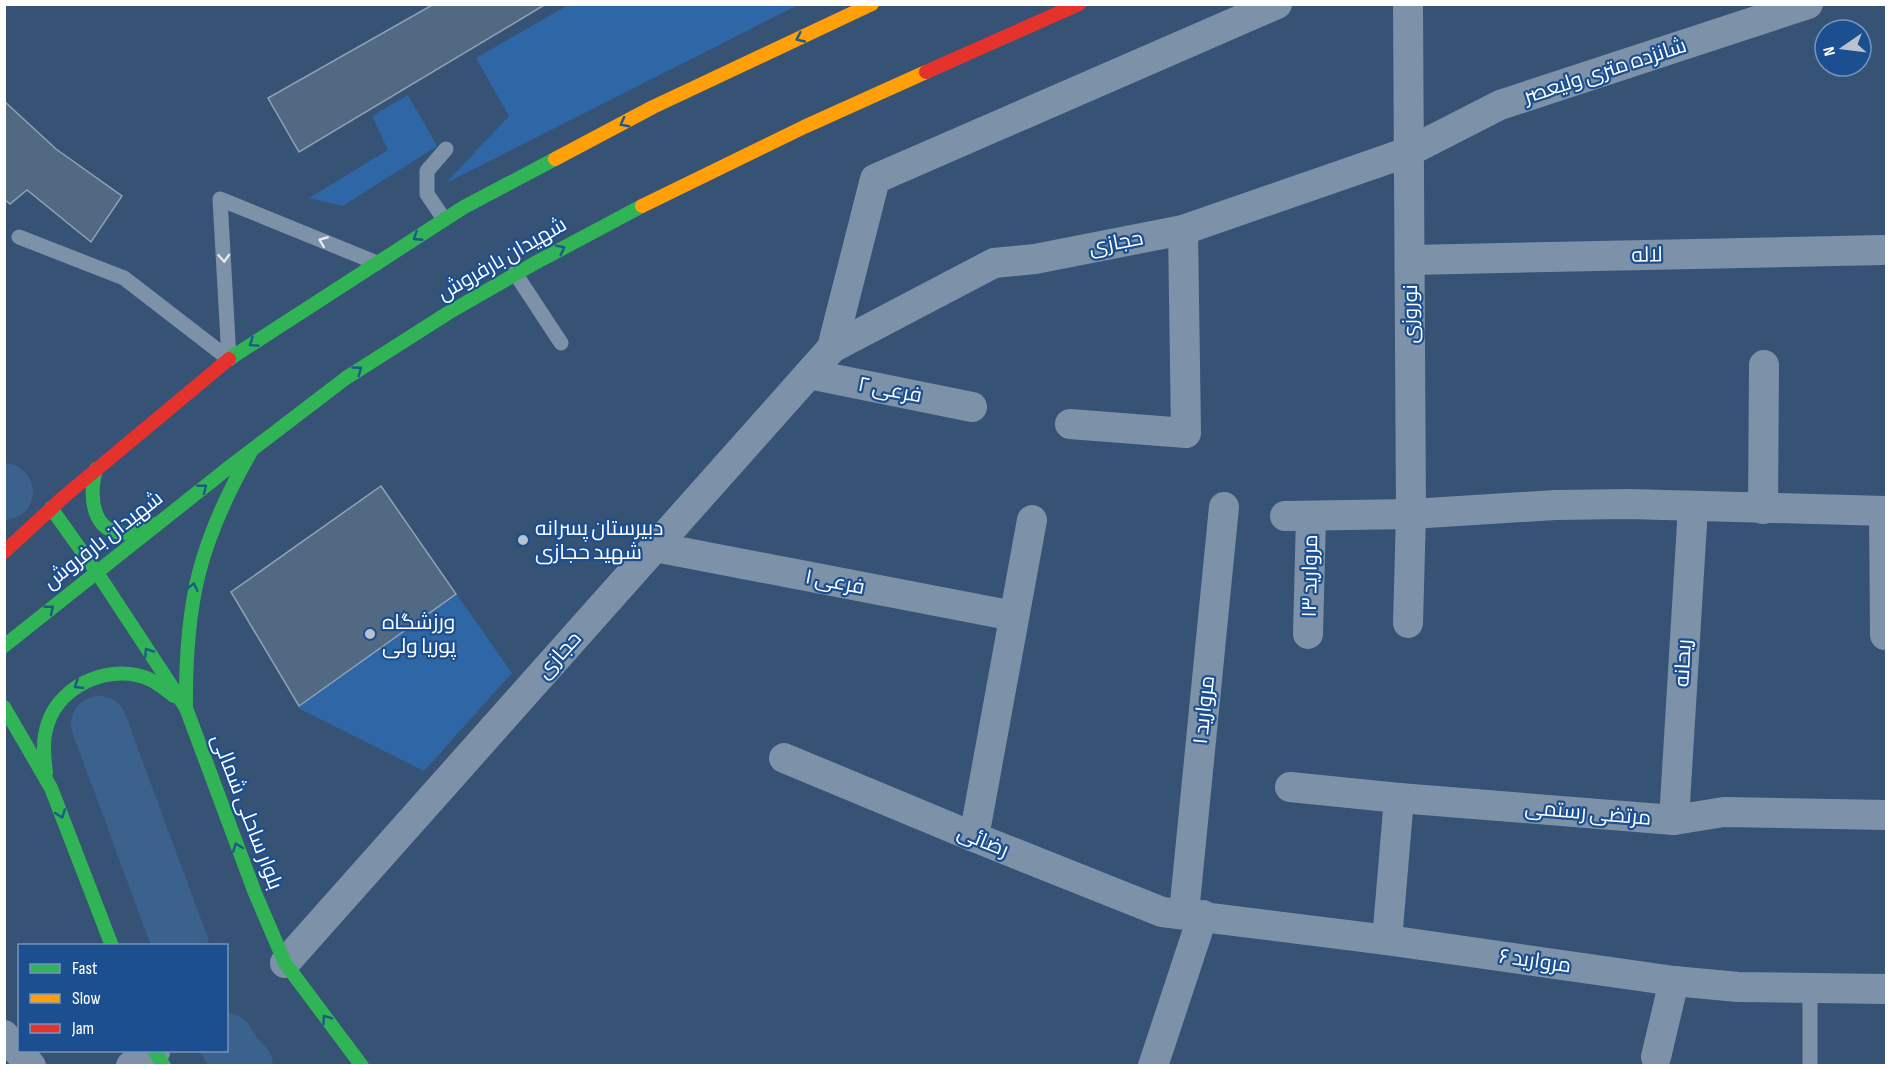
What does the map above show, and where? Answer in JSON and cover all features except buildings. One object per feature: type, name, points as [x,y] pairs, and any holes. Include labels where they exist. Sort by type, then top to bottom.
[{"type":"main road","points":[[4,552],[51,508],[229,359],[444,219],[653,107],[872,4]]},
{"type":"main road","name":"شهیدان بارفروش","points":[[4,646],[96,571],[361,367],[515,273],[688,183],[898,84],[1079,4]]},
{"type":"main road","points":[[186,708],[186,638],[197,570],[215,518],[229,488],[252,450]]},
{"type":"main road","points":[[96,470],[91,489],[91,504],[94,513],[107,526],[125,533],[139,531],[159,523]]},
{"type":"main road","name":"بلوار ساحلی شمالی","points":[[51,508],[96,571],[186,708],[255,893],[285,963],[362,1065]]},
{"type":"main road","points":[[112,944],[51,788],[43,763],[43,736],[52,712],[69,692],[91,678],[117,672],[143,676],[166,688],[186,708]]},
{"type":"main road","points":[[4,707],[51,788]]},
{"type":"main road","points":[[4,738],[19,751],[51,788]]},
{"type":"street","name":"حجازی","points":[[832,348],[874,179],[1277,4]]},
{"type":"street","name":"نوروزی","points":[[1408,4],[1412,514],[1408,623]]},
{"type":"street","name":"شانزده متری ولیعصر","points":[[1408,152],[1500,105],[1808,4]]},
{"type":"street","name":"حجازی","points":[[285,963],[832,348],[994,263],[1035,259],[1184,230],[1408,152]]},
{"type":"street","points":[[1070,424],[1186,433],[1184,230]]},
{"type":"street","name":"لاله","points":[[1410,260],[1883,250]]},
{"type":"street","points":[[1763,508],[1764,365]]},
{"type":"street","name":"فرعی ۲","points":[[809,374],[972,407]]},
{"type":"street","points":[[1412,514],[1555,505],[1885,511],[1885,634]]},
{"type":"street","name":"مروارید ۱","points":[[1153,1065],[1194,914],[1224,507]]},
{"type":"street","name":"ریحانه","points":[[1674,820],[1693,507]]},
{"type":"street","name":"مروارید ۱۳","points":[[1308,634],[1298,517],[1412,514]]},
{"type":"street","points":[[974,837],[1032,520]]},
{"type":"street","name":"فرعی ۱","points":[[655,547],[1014,616]]},
{"type":"street","name":"رضائی","points":[[784,758],[1162,912],[1194,914]]},
{"type":"street","name":"مرتضی رستمی","points":[[1290,787],[1674,820],[1724,812],[1887,815]]},
{"type":"street","points":[[1387,940],[1399,798]]},
{"type":"street","name":"مروارید ۶","points":[[1194,914],[1674,981],[1738,987],[1887,989]]},
{"type":"street","points":[[1656,1057],[1674,981]]},
{"type":"street","points":[[4,1035],[18,1051]]},
{"type":"street","points":[[19,1052],[31,1065]]},
{"type":"lane","points":[[828,24],[848,4]]},
{"type":"lane","points":[[444,219],[427,194],[427,171],[446,149]]},
{"type":"lane","points":[[229,359],[220,199],[377,263]]},
{"type":"lane","points":[[19,237],[124,278],[229,359]]},
{"type":"lane","points":[[515,273],[561,343]]},
{"type":"lane","points":[[1809,1065],[1810,989]]},
{"type":"shaded area","points":[[568,5],[798,5],[446,183],[509,116],[476,58]]},
{"type":"shaded area","points":[[408,95],[437,146],[343,206],[309,198],[388,150],[372,116]]},
{"type":"shaded area","name":"ورزشگاه پوریا ولی","points":[[381,486],[512,673],[424,771],[298,708],[299,705],[231,592]]},
{"type":"waterway","points":[[99,724],[180,944]]},
{"type":"waterway","points":[[228,1044],[245,1066]]},
{"type":"traffic: fast","points":[[229,359],[464,207],[555,159]]},
{"type":"traffic: fast","points":[[4,646],[232,465],[346,378],[448,313],[642,206]]},
{"type":"traffic: fast","points":[[186,708],[188,636],[199,574],[219,514],[252,450]]},
{"type":"traffic: fast","points":[[96,469],[93,502],[100,521],[107,528],[116,532],[129,533],[156,524]]},
{"type":"traffic: fast","points":[[51,508],[96,571]]},
{"type":"traffic: fast","points":[[96,571],[186,708],[255,893],[285,963],[362,1066]]},
{"type":"traffic: fast","points":[[46,773],[44,742],[48,723],[64,697],[77,687],[106,675],[136,675],[151,680],[174,696]]},
{"type":"traffic: fast","points":[[4,707],[51,788],[111,944]]},
{"type":"traffic: fast","points":[[155,1052],[164,1066]]},
{"type":"traffic: slow","points":[[555,159],[653,107],[872,4]]},
{"type":"traffic: slow","points":[[642,206],[804,127],[926,72]]},
{"type":"traffic: jam","points":[[926,72],[1079,4]]},
{"type":"traffic: jam","points":[[4,552],[66,495],[229,359]]},
{"type":"place","name":"دبیرستان پسرانه شهید حجازی","points":[[523,540]]},
{"type":"place","name":"ورزشگاه پوریا ولی","points":[[370,634]]}]
